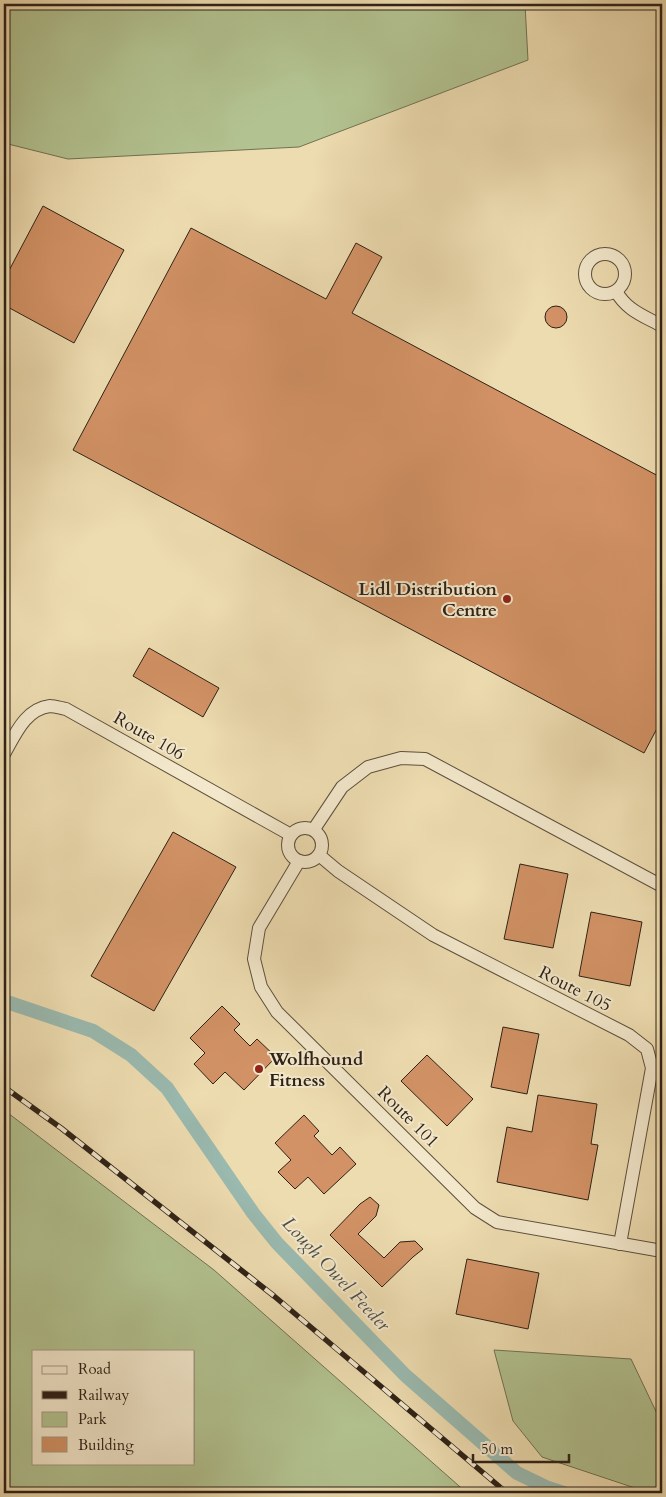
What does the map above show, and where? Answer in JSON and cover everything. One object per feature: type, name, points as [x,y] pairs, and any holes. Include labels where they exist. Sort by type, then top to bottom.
[{"type":"street","points":[[616,291],[622,301],[635,311],[662,326]]},
{"type":"street","name":"Route 106","points":[[4,754],[18,728],[30,713],[50,706],[66,709],[290,835]]},
{"type":"street","points":[[314,829],[342,787],[368,767],[401,758],[425,759],[662,886]]},
{"type":"street","points":[[299,828],[314,829],[319,833],[323,844],[319,855],[310,862],[299,861],[289,850],[288,840],[290,835],[299,828]]},
{"type":"street","name":"Route 105","points":[[319,855],[338,871],[433,935],[629,1035],[647,1049],[652,1068],[620,1244]]},
{"type":"street","name":"Route 101","points":[[299,861],[259,928],[254,959],[261,987],[277,1012],[475,1208],[497,1222],[662,1252]]},
{"type":"green space","points":[[4,4],[525,4],[528,60],[299,147],[68,159],[4,143]]},
{"type":"green space","points":[[4,1110],[214,1270],[467,1493],[4,1493]]},
{"type":"green space","points":[[494,1350],[631,1359],[662,1424],[662,1493],[635,1488],[542,1457],[513,1421]]},
{"type":"building","points":[[43,206],[124,250],[74,343],[4,305],[4,280]]},
{"type":"building","name":"Lidl Distribution Centre","points":[[191,228],[326,299],[356,243],[382,257],[352,313],[662,478],[662,719],[644,753],[73,450]]},
{"type":"building","points":[[556,306],[566,313],[567,317],[560,327],[556,328],[546,321],[545,317],[552,307]]},
{"type":"building","points":[[149,648],[219,688],[203,717],[133,676]]},
{"type":"building","points":[[173,832],[236,867],[154,1011],[91,976]]},
{"type":"building","points":[[520,864],[568,874],[553,948],[504,939]]},
{"type":"building","points":[[591,912],[642,922],[630,986],[579,976]]},
{"type":"building","points":[[222,1006],[240,1024],[234,1030],[250,1046],[257,1039],[276,1057],[244,1090],[225,1072],[213,1084],[194,1064],[205,1053],[190,1038]]},
{"type":"building","points":[[503,1027],[539,1034],[527,1094],[491,1087]]},
{"type":"building","points":[[427,1055],[473,1099],[447,1126],[401,1081]]},
{"type":"building","points":[[538,1095],[597,1104],[591,1144],[598,1145],[588,1200],[497,1182],[507,1127],[532,1132]]},
{"type":"building","points":[[304,1115],[319,1131],[314,1136],[332,1155],[340,1147],[356,1164],[324,1194],[308,1177],[295,1189],[278,1172],[291,1160],[275,1143]]},
{"type":"building","points":[[370,1197],[379,1205],[376,1216],[358,1234],[384,1258],[400,1242],[415,1241],[423,1249],[382,1287],[330,1235],[360,1204]]},
{"type":"building","points":[[467,1259],[539,1273],[528,1329],[456,1314]]},
{"type":"waterway","name":"Lough Owel Feeder","points":[[4,1001],[93,1031],[131,1055],[167,1088],[253,1213],[277,1243],[405,1375],[517,1473],[548,1488],[564,1493]]},
{"type":"railway","points":[[4,1087],[61,1128],[274,1296],[507,1493]]},
{"type":"place","name":"Lidl Distribution Centre","points":[[507,599]]},
{"type":"place","name":"Wolfhound Fitness","points":[[259,1069]]}]
